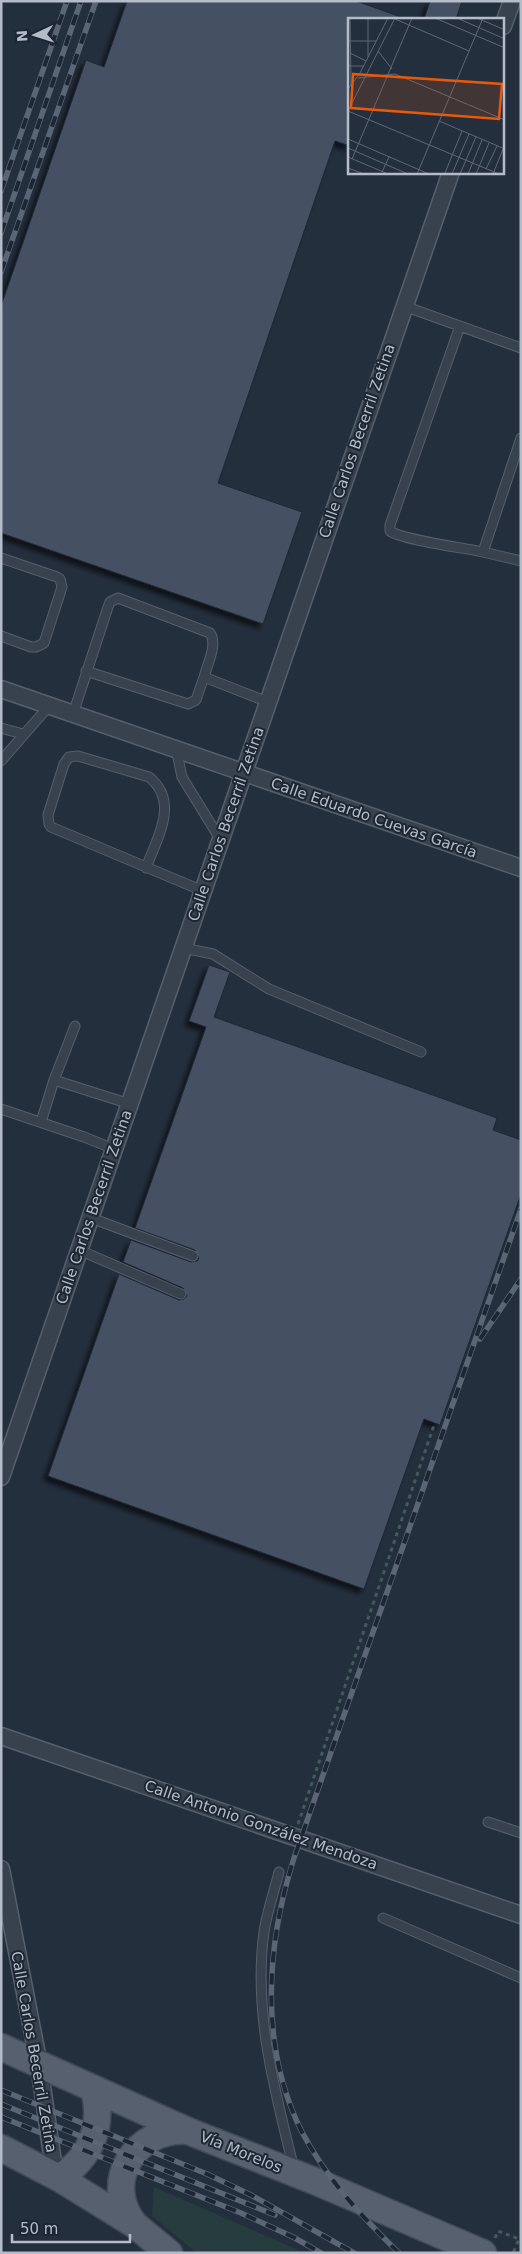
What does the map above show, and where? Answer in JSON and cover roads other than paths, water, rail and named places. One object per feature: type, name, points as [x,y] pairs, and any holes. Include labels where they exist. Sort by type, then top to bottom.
[{"type":"main road","name":"Vía Morelos","points":[[1,2047],[188,2131],[296,2174],[483,2253]]},
{"type":"main road","points":[[57,2177],[79,2163],[92,2141],[98,2116],[94,2090]]},
{"type":"main road","points":[[135,2225],[129,2218],[122,2197],[123,2176],[131,2156],[140,2146],[156,2135],[177,2130],[188,2131]]},
{"type":"main road","points":[[1,2148],[57,2177],[135,2225],[169,2253]]},
{"type":"street","points":[[504,23],[512,1]]},
{"type":"street","name":"Calle Carlos Becerril Zetina","points":[[1,1477],[450,174]]},
{"type":"street","name":"Calle Eduardo Cuevas García","points":[[1,688],[521,868]]},
{"type":"street","name":"Calle Antonio González Mendoza","points":[[1,1736],[521,1915]]},
{"type":"street","name":"Calle Carlos Becerril Zetina","points":[[2,1878],[39,2065],[57,2177]]},
{"type":"lane","points":[[404,306],[521,348]]},
{"type":"lane","points":[[460,326],[390,531],[395,534],[521,561]]},
{"type":"lane","points":[[483,552],[521,438]]},
{"type":"lane","points":[[1,558],[57,577],[60,579],[62,587],[44,643],[31,647],[1,636]]},
{"type":"lane","points":[[73,714],[86,671],[110,602],[118,598],[210,633],[214,641],[196,700],[188,704],[86,671]]},
{"type":"lane","points":[[204,677],[268,702]]},
{"type":"lane","points":[[1,761],[49,706]]},
{"type":"lane","points":[[1,728],[23,734]]},
{"type":"lane","points":[[176,748],[182,778],[220,839]]},
{"type":"lane","points":[[146,868],[166,817],[164,798],[156,783],[149,778],[87,758],[69,756],[64,764],[48,815],[49,824],[55,830],[146,868],[203,890]]},
{"type":"lane","points":[[183,948],[213,954],[269,989],[421,1052]]},
{"type":"lane","points":[[41,1122],[54,1080],[75,1026]]},
{"type":"lane","points":[[54,1080],[130,1104]]},
{"type":"lane","points":[[1,1109],[114,1149]]},
{"type":"lane","points":[[91,1218],[193,1256]]},
{"type":"lane","points":[[79,1250],[181,1294]]},
{"type":"lane","points":[[488,1822],[521,1833]]},
{"type":"lane","points":[[279,1872],[264,1931],[261,1985],[264,2041],[296,2174]]},
{"type":"lane","points":[[384,1918],[521,1978]]},
{"type":"railway","points":[[1,191],[67,1]]},
{"type":"railway","points":[[1,233],[81,1]]},
{"type":"railway","points":[[1,272],[96,1]]},
{"type":"railway","points":[[399,2253],[333,2181],[302,2132],[288,2099],[279,2066],[273,2031],[271,1996],[277,1926],[294,1858],[521,1209]]},
{"type":"railway","points":[[480,1339],[521,1279]]},
{"type":"railway","points":[[1,2090],[207,2174],[251,2195],[354,2253]]},
{"type":"railway","points":[[1,2104],[275,2215]]},
{"type":"railway","points":[[1,2117],[241,2213],[293,2237],[321,2253]]}]
